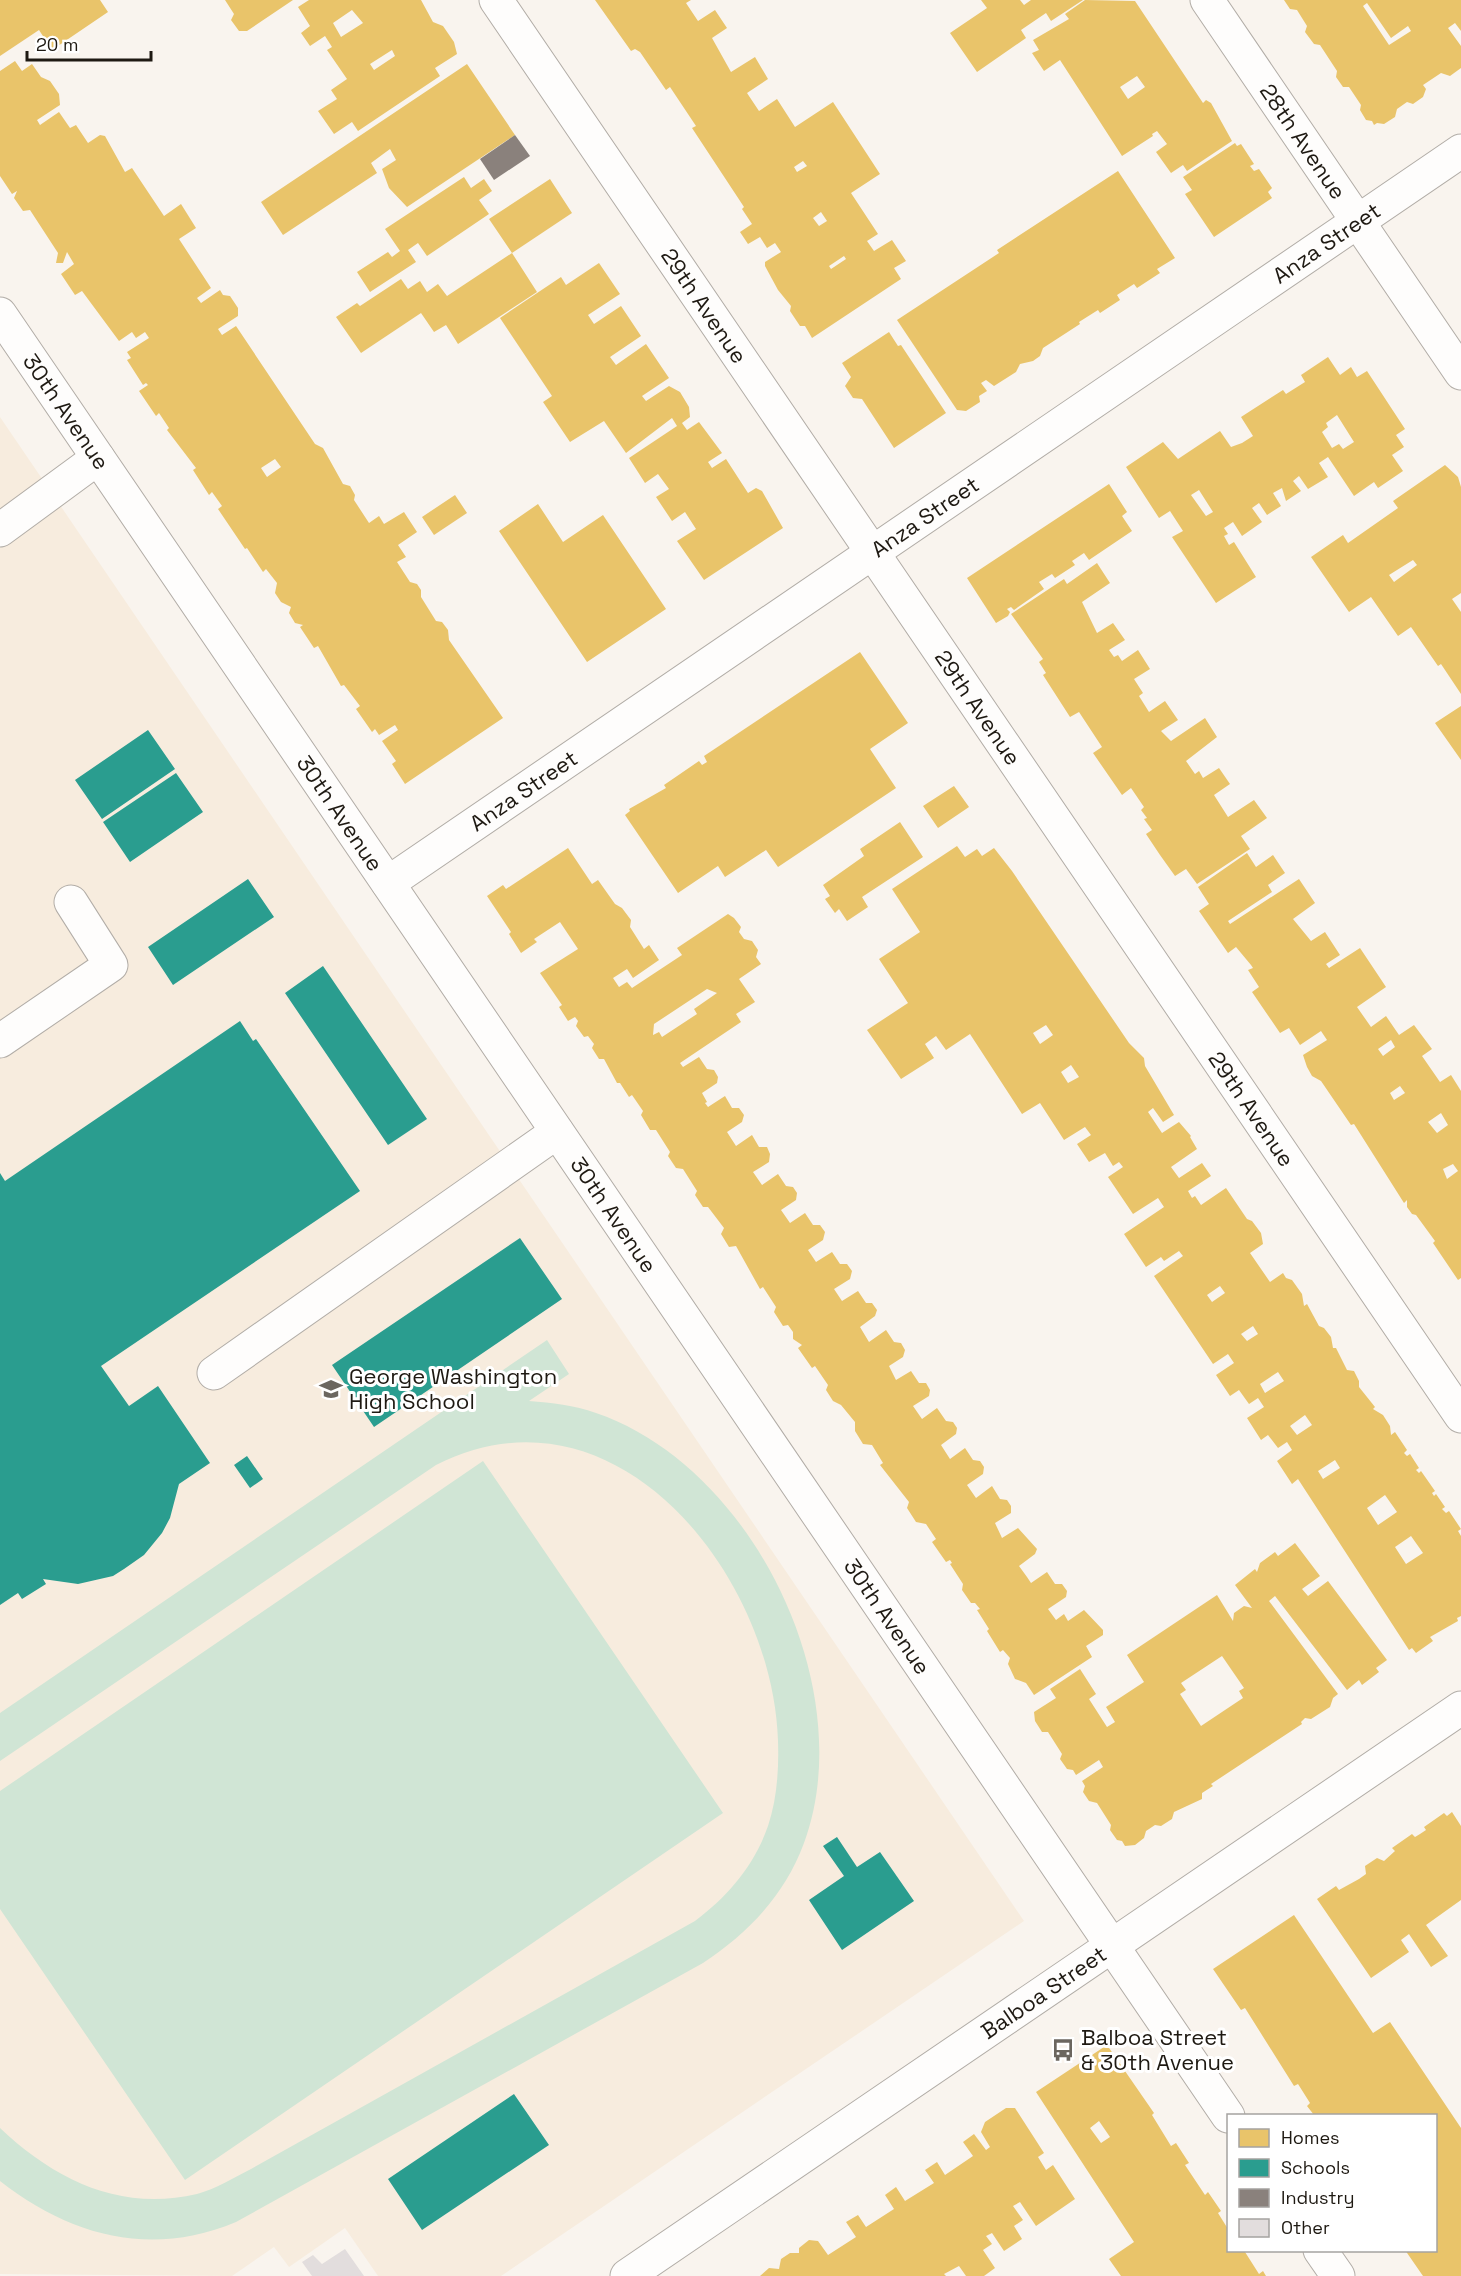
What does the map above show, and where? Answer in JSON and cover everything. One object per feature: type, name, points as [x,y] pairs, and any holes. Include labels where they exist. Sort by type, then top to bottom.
[{"type":"street","name":"29th Avenue","points":[[496,0],[1461,1416]]},
{"type":"street","name":"28th Avenue","points":[[1207,0],[1461,373]]},
{"type":"street","name":"Anza Street","points":[[388,883],[1461,151]]},
{"type":"street","name":"30th Avenue","points":[[0,314],[1227,2115]]},
{"type":"street","points":[[0,530],[98,458]]},
{"type":"street","points":[[0,1041],[111,965],[71,902]]},
{"type":"street","points":[[214,1373],[557,1132]]},
{"type":"street","name":"Balboa Street","points":[[627,2276],[1461,1708]]},
{"type":"street","points":[[1321,2252],[1338,2276]]},
{"type":"shaded area","name":"George Washington High School","points":[[0,417],[1024,1921],[501,2276],[378,2276],[345,2228],[289,2267],[274,2247],[232,2276],[0,2274]]},
{"type":"green space","points":[[547,1340],[569,1374],[529,1401],[588,1410],[652,1440],[702,1481],[745,1531],[780,1590],[804,1653],[817,1718],[818,1782],[804,1843],[787,1879],[776,1896],[750,1926],[703,1963],[236,2222],[204,2233],[173,2239],[142,2239],[112,2236],[83,2228],[54,2216],[0,2181],[0,2128],[43,2163],[90,2187],[115,2195],[141,2199],[169,2198],[204,2192],[251,2169],[695,1921],[729,1891],[755,1854],[768,1826],[774,1805],[778,1773],[778,1741],[769,1678],[748,1615],[715,1557],[672,1507],[622,1469],[564,1446],[502,1444],[436,1465],[0,1761],[0,1713]]},
{"type":"green space","points":[[483,1461],[723,1813],[185,2180],[0,1909],[0,1791]]},
{"type":"building: Homes","points":[[0,0],[100,0],[108,12],[52,50],[39,30],[0,56]]},
{"type":"building: Homes","points":[[225,0],[293,0],[247,31],[239,31],[231,20],[234,14]]},
{"type":"building: Homes","points":[[309,0],[421,0],[433,22],[443,26],[454,42],[457,54],[435,68],[440,76],[358,131],[352,122],[334,134],[318,111],[337,99],[331,90],[347,79],[327,50],[332,47],[325,36],[310,46],[301,33],[310,26],[298,7]],"holes":[[[352,10],[363,23],[341,37],[333,23]],[[392,50],[395,56],[374,70],[370,64]]]},
{"type":"building: Homes","points":[[595,0],[691,0],[686,3],[698,21],[715,10],[727,28],[712,38],[731,72],[755,57],[768,79],[747,93],[759,111],[777,99],[795,127],[833,102],[880,174],[851,193],[878,234],[867,241],[874,251],[892,240],[906,261],[894,268],[901,279],[812,338],[805,326],[800,326],[790,311],[791,306],[778,290],[765,266],[765,262],[781,252],[775,243],[767,248],[760,237],[748,244],[740,232],[752,224],[742,209],[744,207],[692,128],[696,126],[670,87],[666,90],[640,52],[635,49],[631,51]],"holes":[[[803,161],[807,166],[797,172],[794,167]],[[821,212],[827,221],[819,226],[813,218]],[[844,256],[846,259],[831,269],[829,266]]]},
{"type":"building: Homes","points":[[981,0],[1020,0],[1024,5],[1031,0],[1083,0],[1051,21],[1046,13],[1021,30],[1026,38],[977,72],[950,33],[987,8]]},
{"type":"building: Homes","points":[[1085,0],[1135,1],[1203,103],[1206,100],[1211,103],[1232,141],[1187,171],[1183,165],[1171,173],[1156,152],[1167,144],[1157,131],[1122,156],[1060,60],[1044,71],[1032,53],[1039,50],[1033,40],[1069,19],[1065,14]],"holes":[[[1137,76],[1145,87],[1128,99],[1120,87]]]},
{"type":"building: Homes","points":[[1284,0],[1461,0],[1461,31],[1455,23],[1448,28],[1461,46],[1461,68],[1450,76],[1441,73],[1423,85],[1426,89],[1423,97],[1413,104],[1407,102],[1397,109],[1395,117],[1384,124],[1374,125],[1372,121],[1366,120],[1360,110],[1361,105],[1349,87],[1343,87],[1336,77],[1337,71],[1320,45],[1314,44],[1305,32],[1307,26],[1297,10],[1290,9]],"holes":[[[1367,3],[1391,38],[1408,26],[1411,31],[1389,45],[1363,6]]]},
{"type":"building: Homes","points":[[15,61],[22,71],[32,64],[41,77],[50,81],[59,94],[60,105],[37,120],[40,125],[59,112],[70,128],[76,125],[88,143],[100,135],[105,136],[125,172],[132,168],[164,216],[181,204],[196,228],[179,239],[211,288],[197,298],[201,303],[220,290],[223,295],[230,296],[238,308],[238,316],[218,329],[222,335],[236,326],[315,444],[323,448],[343,484],[350,486],[355,495],[354,500],[369,523],[379,516],[384,524],[404,512],[417,532],[398,545],[406,557],[397,562],[410,582],[417,584],[421,590],[421,597],[436,621],[442,622],[448,630],[449,640],[503,718],[405,784],[392,764],[396,761],[382,741],[398,730],[395,725],[379,735],[375,729],[372,732],[356,709],[360,706],[344,685],[341,686],[318,646],[314,648],[300,627],[303,625],[295,623],[289,613],[291,607],[281,602],[275,593],[277,583],[266,569],[263,572],[247,548],[245,549],[218,509],[222,506],[212,492],[209,495],[193,470],[196,468],[167,430],[169,428],[159,413],[156,416],[139,391],[148,385],[146,383],[143,385],[127,360],[131,358],[127,352],[149,338],[145,332],[136,338],[132,332],[119,341],[82,291],[75,295],[61,274],[74,264],[67,252],[63,263],[56,263],[58,253],[30,210],[23,211],[14,198],[17,191],[12,194],[0,176],[0,71]],"holes":[[[275,459],[281,467],[267,477],[261,468]]]},
{"type":"building: Homes","points":[[467,64],[515,135],[407,207],[389,188],[382,169],[396,160],[390,149],[371,163],[377,173],[283,235],[261,202]]},
{"type":"building: Homes","points":[[1235,143],[1237,146],[1241,144],[1254,164],[1250,166],[1254,171],[1259,169],[1272,188],[1268,192],[1272,198],[1214,237],[1185,194],[1192,190],[1183,177]]},
{"type":"building: Homes","points":[[1118,171],[1175,258],[1157,269],[1160,273],[1137,288],[1134,284],[1117,295],[1120,300],[1100,313],[1098,310],[1043,348],[1040,356],[1033,361],[1020,364],[1016,372],[994,386],[986,380],[981,383],[987,391],[979,396],[980,402],[966,411],[957,410],[897,320],[999,253],[997,250]]},
{"type":"building: Homes","points":[[464,177],[471,188],[484,179],[492,191],[479,200],[489,214],[427,256],[418,243],[408,250],[416,262],[370,292],[357,272],[388,252],[392,257],[400,251],[385,229]]},
{"type":"building: Homes","points":[[550,179],[572,213],[512,253],[489,219]]},
{"type":"building: Homes","points":[[512,253],[537,292],[458,344],[446,325],[434,332],[421,313],[361,353],[336,317],[357,303],[360,306],[401,279],[408,289],[420,281],[427,292],[438,284],[447,296]]},
{"type":"building: Homes","points":[[599,263],[620,294],[588,315],[594,324],[621,306],[641,336],[610,357],[616,365],[646,344],[669,378],[642,396],[646,401],[669,386],[680,392],[689,407],[690,417],[682,423],[687,430],[699,422],[722,453],[708,462],[712,468],[726,459],[748,493],[756,488],[762,491],[783,528],[704,580],[677,541],[696,529],[685,512],[672,521],[656,497],[669,489],[658,474],[645,483],[629,458],[677,426],[672,418],[626,453],[604,421],[570,442],[543,402],[552,396],[500,318],[561,277],[566,285]]},
{"type":"building: Homes","points":[[889,332],[898,346],[901,345],[946,413],[894,448],[862,399],[853,398],[845,386],[851,377],[842,363]]},
{"type":"building: Homes","points":[[1328,357],[1340,375],[1351,367],[1357,377],[1367,371],[1405,429],[1396,435],[1404,447],[1392,455],[1403,471],[1378,488],[1374,482],[1354,496],[1328,457],[1319,463],[1328,477],[1308,489],[1299,476],[1293,481],[1301,491],[1286,501],[1282,488],[1273,493],[1281,506],[1267,515],[1259,503],[1252,508],[1262,522],[1242,536],[1233,522],[1224,528],[1228,534],[1224,536],[1229,545],[1234,542],[1256,577],[1216,603],[1172,537],[1183,531],[1170,511],[1159,518],[1126,467],[1163,442],[1178,459],[1220,431],[1231,447],[1242,443],[1253,436],[1241,417],[1283,390],[1286,394],[1305,382],[1301,375]],"holes":[[[1337,415],[1354,442],[1343,449],[1339,444],[1332,448],[1322,432],[1328,427],[1326,423]],[[1199,490],[1213,512],[1206,516],[1191,495]]]},
{"type":"building: Homes","points":[[1445,465],[1458,477],[1461,487],[1461,593],[1452,599],[1461,612],[1461,694],[1441,664],[1438,666],[1411,627],[1398,636],[1371,597],[1349,612],[1311,557],[1343,535],[1348,543],[1398,508],[1393,501]],"holes":[[[1413,560],[1417,565],[1394,582],[1389,575]]]},
{"type":"building: Homes","points":[[1109,484],[1127,512],[1122,516],[1132,531],[1089,560],[1084,553],[1072,561],[1075,565],[1055,578],[1052,574],[1039,582],[1044,589],[1014,610],[1011,607],[1007,609],[1010,612],[1008,616],[996,623],[967,578]]},
{"type":"building: Homes","points":[[455,495],[467,513],[434,535],[422,517]]},
{"type":"building: Homes","points":[[538,504],[563,542],[603,515],[666,609],[587,662],[499,531]]},
{"type":"building: Homes","points":[[1097,563],[1110,583],[1082,602],[1097,633],[1113,623],[1125,640],[1109,650],[1114,657],[1118,655],[1122,661],[1138,650],[1150,669],[1134,679],[1143,693],[1139,696],[1149,712],[1165,701],[1178,720],[1161,731],[1171,741],[1205,718],[1217,737],[1186,761],[1195,774],[1199,771],[1203,778],[1219,768],[1230,784],[1214,795],[1228,817],[1254,800],[1267,818],[1241,836],[1250,849],[1197,884],[1186,869],[1175,876],[1160,855],[1146,834],[1152,830],[1144,819],[1147,818],[1141,810],[1144,807],[1131,788],[1122,795],[1093,753],[1102,747],[1079,712],[1070,717],[1043,675],[1046,673],[1039,662],[1043,659],[1011,614],[1064,579],[1067,584]]},
{"type":"building: Homes","points":[[860,652],[908,723],[870,749],[896,788],[778,867],[766,850],[725,877],[718,866],[678,893],[625,815],[630,811],[629,809],[666,788],[664,785],[699,761],[702,765],[707,762],[704,756]]},
{"type":"building: Homes","points":[[1461,706],[1461,760],[1435,723]]},
{"type":"building: Homes","points":[[954,786],[969,807],[938,828],[923,806]]},
{"type":"building: Homes","points":[[900,822],[923,857],[862,897],[868,907],[847,921],[839,909],[835,913],[825,899],[830,896],[823,885],[864,856],[860,849]]},
{"type":"building: Homes","points":[[957,846],[965,857],[977,849],[982,856],[994,848],[1129,1043],[1144,1058],[1145,1066],[1174,1115],[1163,1122],[1153,1108],[1148,1112],[1162,1133],[1179,1122],[1191,1136],[1197,1149],[1171,1167],[1179,1178],[1202,1163],[1211,1176],[1188,1191],[1192,1198],[1195,1196],[1201,1205],[1226,1188],[1247,1219],[1252,1221],[1261,1233],[1263,1244],[1250,1253],[1270,1282],[1283,1273],[1286,1278],[1292,1280],[1302,1294],[1304,1306],[1307,1304],[1319,1326],[1324,1328],[1331,1337],[1333,1348],[1336,1348],[1347,1370],[1354,1371],[1359,1387],[1375,1407],[1373,1409],[1383,1415],[1390,1426],[1391,1435],[1395,1432],[1407,1450],[1404,1453],[1407,1456],[1410,1454],[1419,1468],[1416,1470],[1419,1473],[1421,1471],[1435,1491],[1432,1493],[1434,1496],[1436,1494],[1445,1507],[1442,1509],[1446,1513],[1449,1511],[1461,1529],[1458,1531],[1461,1536],[1461,1616],[1457,1618],[1458,1621],[1430,1637],[1433,1641],[1416,1653],[1412,1648],[1409,1650],[1298,1479],[1292,1484],[1277,1461],[1292,1450],[1287,1442],[1278,1448],[1268,1435],[1261,1440],[1247,1418],[1264,1407],[1258,1398],[1249,1404],[1239,1390],[1230,1396],[1216,1375],[1234,1363],[1228,1354],[1213,1364],[1154,1276],[1183,1256],[1179,1251],[1164,1261],[1161,1257],[1146,1267],[1124,1234],[1164,1207],[1158,1198],[1133,1214],[1108,1177],[1123,1167],[1119,1162],[1113,1166],[1105,1153],[1089,1162],[1077,1144],[1091,1135],[1085,1127],[1064,1140],[1040,1103],[1022,1114],[970,1034],[946,1050],[936,1036],[925,1044],[934,1058],[901,1079],[867,1030],[908,1003],[879,959],[920,932],[892,889]],"holes":[[[1046,1025],[1053,1035],[1040,1044],[1033,1033]],[[1071,1065],[1079,1077],[1068,1083],[1061,1072]],[[1220,1286],[1225,1293],[1212,1302],[1207,1295]],[[1253,1326],[1258,1334],[1247,1341],[1241,1334]],[[1278,1372],[1284,1381],[1265,1393],[1260,1384]],[[1305,1415],[1312,1425],[1297,1435],[1290,1426]],[[1335,1460],[1340,1468],[1323,1479],[1318,1471]],[[1385,1495],[1397,1512],[1378,1525],[1367,1508]],[[1411,1536],[1423,1553],[1406,1564],[1395,1547]]]},
{"type":"building: Homes","points":[[568,848],[592,884],[598,880],[615,904],[622,908],[631,920],[630,927],[644,949],[649,945],[659,960],[633,978],[627,969],[613,978],[619,987],[627,982],[632,988],[682,955],[677,948],[728,914],[741,927],[739,932],[744,939],[752,941],[758,950],[756,957],[761,964],[739,979],[755,1002],[736,1014],[741,1022],[680,1063],[683,1067],[699,1057],[707,1069],[714,1070],[718,1077],[717,1083],[702,1093],[708,1107],[725,1096],[732,1108],[739,1108],[744,1115],[742,1122],[727,1132],[736,1146],[752,1135],[759,1147],[767,1147],[770,1154],[769,1162],[753,1172],[762,1185],[778,1174],[786,1186],[793,1187],[797,1193],[796,1200],[781,1210],[790,1223],[805,1213],[813,1225],[820,1225],[825,1232],[823,1240],[808,1250],[816,1262],[832,1252],[840,1264],[847,1264],[852,1271],[850,1279],[834,1289],[842,1301],[858,1291],[866,1303],[872,1303],[877,1310],[875,1316],[860,1327],[869,1342],[886,1330],[894,1342],[901,1343],[905,1350],[903,1357],[889,1366],[896,1380],[911,1371],[919,1383],[926,1383],[930,1390],[929,1396],[913,1406],[922,1419],[937,1408],[946,1421],[953,1422],[957,1428],[956,1434],[941,1445],[950,1459],[965,1448],[973,1460],[980,1461],[984,1467],[983,1474],[967,1485],[976,1498],[992,1486],[1000,1499],[1007,1500],[1011,1506],[1011,1513],[995,1523],[1002,1538],[1018,1528],[1037,1549],[1035,1554],[1019,1566],[1031,1583],[1047,1572],[1055,1584],[1062,1584],[1067,1591],[1066,1597],[1048,1609],[1056,1620],[1064,1614],[1068,1621],[1084,1610],[1103,1630],[1103,1635],[1086,1646],[1092,1657],[1034,1695],[1026,1683],[1015,1679],[1008,1664],[1010,1658],[1003,1650],[1000,1652],[977,1610],[980,1609],[975,1603],[971,1603],[962,1590],[963,1584],[950,1564],[952,1563],[950,1560],[946,1562],[932,1542],[936,1539],[926,1524],[916,1522],[907,1508],[909,1502],[880,1465],[883,1463],[872,1445],[863,1444],[855,1431],[855,1422],[841,1405],[833,1401],[826,1390],[828,1385],[815,1366],[812,1368],[798,1348],[802,1345],[793,1339],[793,1332],[788,1325],[783,1326],[774,1312],[776,1307],[763,1287],[760,1289],[736,1246],[729,1247],[721,1234],[724,1228],[708,1207],[703,1207],[695,1195],[697,1191],[683,1169],[676,1168],[668,1156],[670,1152],[656,1130],[650,1130],[641,1115],[643,1111],[632,1095],[629,1097],[620,1083],[617,1083],[604,1059],[599,1059],[592,1048],[594,1044],[588,1036],[584,1037],[576,1026],[578,1021],[575,1017],[568,1021],[559,1007],[562,1005],[540,973],[578,949],[560,922],[534,939],[537,942],[521,953],[509,934],[511,932],[487,896],[503,885],[506,889]],"holes":[[[707,989],[717,993],[694,1009],[697,1014],[662,1037],[659,1032],[653,1035],[654,1024]]]},
{"type":"building: Homes","points":[[1247,853],[1256,867],[1273,855],[1285,873],[1268,885],[1272,892],[1228,921],[1230,924],[1299,879],[1315,903],[1293,919],[1311,941],[1325,932],[1340,955],[1326,964],[1329,968],[1360,948],[1386,987],[1357,1007],[1371,1027],[1386,1016],[1399,1035],[1414,1025],[1432,1049],[1422,1056],[1440,1082],[1451,1075],[1461,1091],[1461,1278],[1458,1280],[1433,1243],[1435,1241],[1416,1215],[1412,1214],[1407,1207],[1407,1200],[1404,1203],[1354,1124],[1351,1125],[1321,1081],[1312,1076],[1303,1055],[1327,1040],[1321,1031],[1300,1045],[1289,1028],[1280,1033],[1252,992],[1259,987],[1248,970],[1253,968],[1236,947],[1228,953],[1199,911],[1209,904],[1198,887]],"holes":[[[1391,1040],[1395,1047],[1383,1056],[1378,1049]],[[1400,1086],[1405,1093],[1394,1100],[1390,1093]],[[1441,1113],[1448,1125],[1437,1133],[1428,1122]],[[1453,1164],[1458,1171],[1447,1179],[1443,1169]]]},
{"type":"building: Homes","points":[[1295,1543],[1320,1576],[1302,1589],[1308,1596],[1328,1581],[1387,1660],[1376,1668],[1379,1672],[1362,1685],[1359,1680],[1347,1690],[1275,1596],[1269,1601],[1338,1694],[1333,1698],[1330,1707],[1311,1719],[1305,1718],[1302,1724],[1211,1784],[1213,1786],[1202,1793],[1202,1799],[1174,1812],[1172,1819],[1161,1826],[1155,1825],[1146,1831],[1144,1838],[1135,1845],[1125,1846],[1110,1830],[1111,1825],[1097,1803],[1089,1801],[1083,1792],[1085,1786],[1082,1781],[1103,1767],[1099,1760],[1076,1775],[1073,1770],[1067,1769],[1060,1759],[1062,1754],[1048,1732],[1042,1732],[1035,1721],[1034,1712],[1056,1698],[1050,1689],[1080,1669],[1096,1694],[1089,1699],[1107,1727],[1115,1722],[1106,1707],[1144,1682],[1127,1655],[1217,1595],[1233,1621],[1234,1613],[1244,1606],[1252,1608],[1235,1585],[1255,1569],[1257,1572],[1260,1563],[1275,1552],[1278,1556]],"holes":[[[1222,1656],[1244,1688],[1239,1691],[1243,1698],[1201,1726],[1180,1694],[1186,1690],[1181,1683]]]},
{"type":"building: Homes","points":[[1452,1812],[1461,1826],[1461,1900],[1426,1925],[1448,1956],[1431,1967],[1409,1934],[1401,1940],[1409,1952],[1371,1978],[1317,1899],[1336,1886],[1339,1890],[1359,1879],[1366,1874],[1365,1866],[1377,1858],[1384,1861],[1395,1851],[1392,1848],[1412,1834],[1415,1837],[1426,1830],[1424,1827],[1444,1813],[1447,1816]]},
{"type":"building: Homes","points":[[1294,1915],[1373,2033],[1390,2022],[1461,2128],[1461,2276],[1423,2276],[1406,2252],[1437,2252],[1437,2114],[1313,2114],[1307,2106],[1310,2103],[1298,2084],[1294,2086],[1245,2008],[1241,2010],[1213,1969]]},
{"type":"building: Homes","points":[[1107,2045],[1154,2113],[1152,2115],[1171,2146],[1176,2143],[1189,2163],[1185,2165],[1205,2195],[1208,2192],[1221,2211],[1218,2213],[1227,2227],[1227,2252],[1245,2252],[1259,2274],[1263,2271],[1266,2276],[1121,2276],[1109,2259],[1134,2242],[1036,2092]],"holes":[[[1099,2121],[1110,2137],[1101,2143],[1090,2128]]]},
{"type":"building: Homes","points":[[1006,2108],[1015,2108],[1044,2153],[1038,2157],[1046,2170],[1053,2165],[1075,2199],[1036,2226],[1020,2202],[1013,2206],[1023,2220],[1014,2226],[1022,2239],[1004,2251],[992,2233],[986,2236],[992,2244],[983,2250],[995,2268],[984,2276],[966,2276],[959,2266],[944,2274],[946,2276],[760,2276],[769,2268],[779,2269],[781,2259],[790,2253],[799,2253],[799,2248],[809,2240],[818,2241],[828,2255],[856,2237],[846,2222],[858,2215],[866,2227],[894,2209],[885,2195],[896,2187],[905,2201],[934,2183],[925,2170],[937,2162],[945,2175],[973,2156],[963,2142],[974,2134],[986,2150],[990,2147],[981,2132],[985,2122]]},
{"type":"building: Schools","points":[[148,730],[175,769],[102,819],[75,780]]},
{"type":"building: Schools","points":[[176,773],[203,812],[130,862],[103,822]]},
{"type":"building: Schools","points":[[248,879],[274,917],[173,985],[148,947]]},
{"type":"building: Schools","points":[[323,966],[427,1119],[388,1145],[285,993]]},
{"type":"building: Schools","points":[[240,1021],[253,1041],[256,1039],[360,1191],[101,1366],[129,1406],[158,1386],[210,1463],[179,1484],[170,1518],[162,1533],[144,1555],[124,1569],[113,1576],[78,1584],[43,1579],[46,1584],[22,1599],[18,1593],[0,1605],[0,1173],[5,1181]]},
{"type":"building: Schools","points":[[520,1238],[562,1299],[374,1427],[332,1365]]},
{"type":"building: Schools","points":[[247,1456],[263,1479],[250,1488],[234,1465]]},
{"type":"building: Schools","points":[[837,1837],[857,1867],[880,1852],[914,1901],[842,1950],[809,1900],[844,1876],[823,1846]]},
{"type":"building: Schools","points":[[514,2094],[549,2145],[422,2230],[388,2179]]},
{"type":"building: Industry","points":[[515,135],[530,156],[494,180],[480,159]]},
{"type":"building: Other","points":[[345,2249],[364,2276],[312,2276],[302,2262],[313,2255],[322,2264]]},
{"type":"place","name":"George Washington High School","points":[[331,1389]]},
{"type":"place","name":"Balboa Street & 30th Avenue","points":[[1063,2050]]}]
